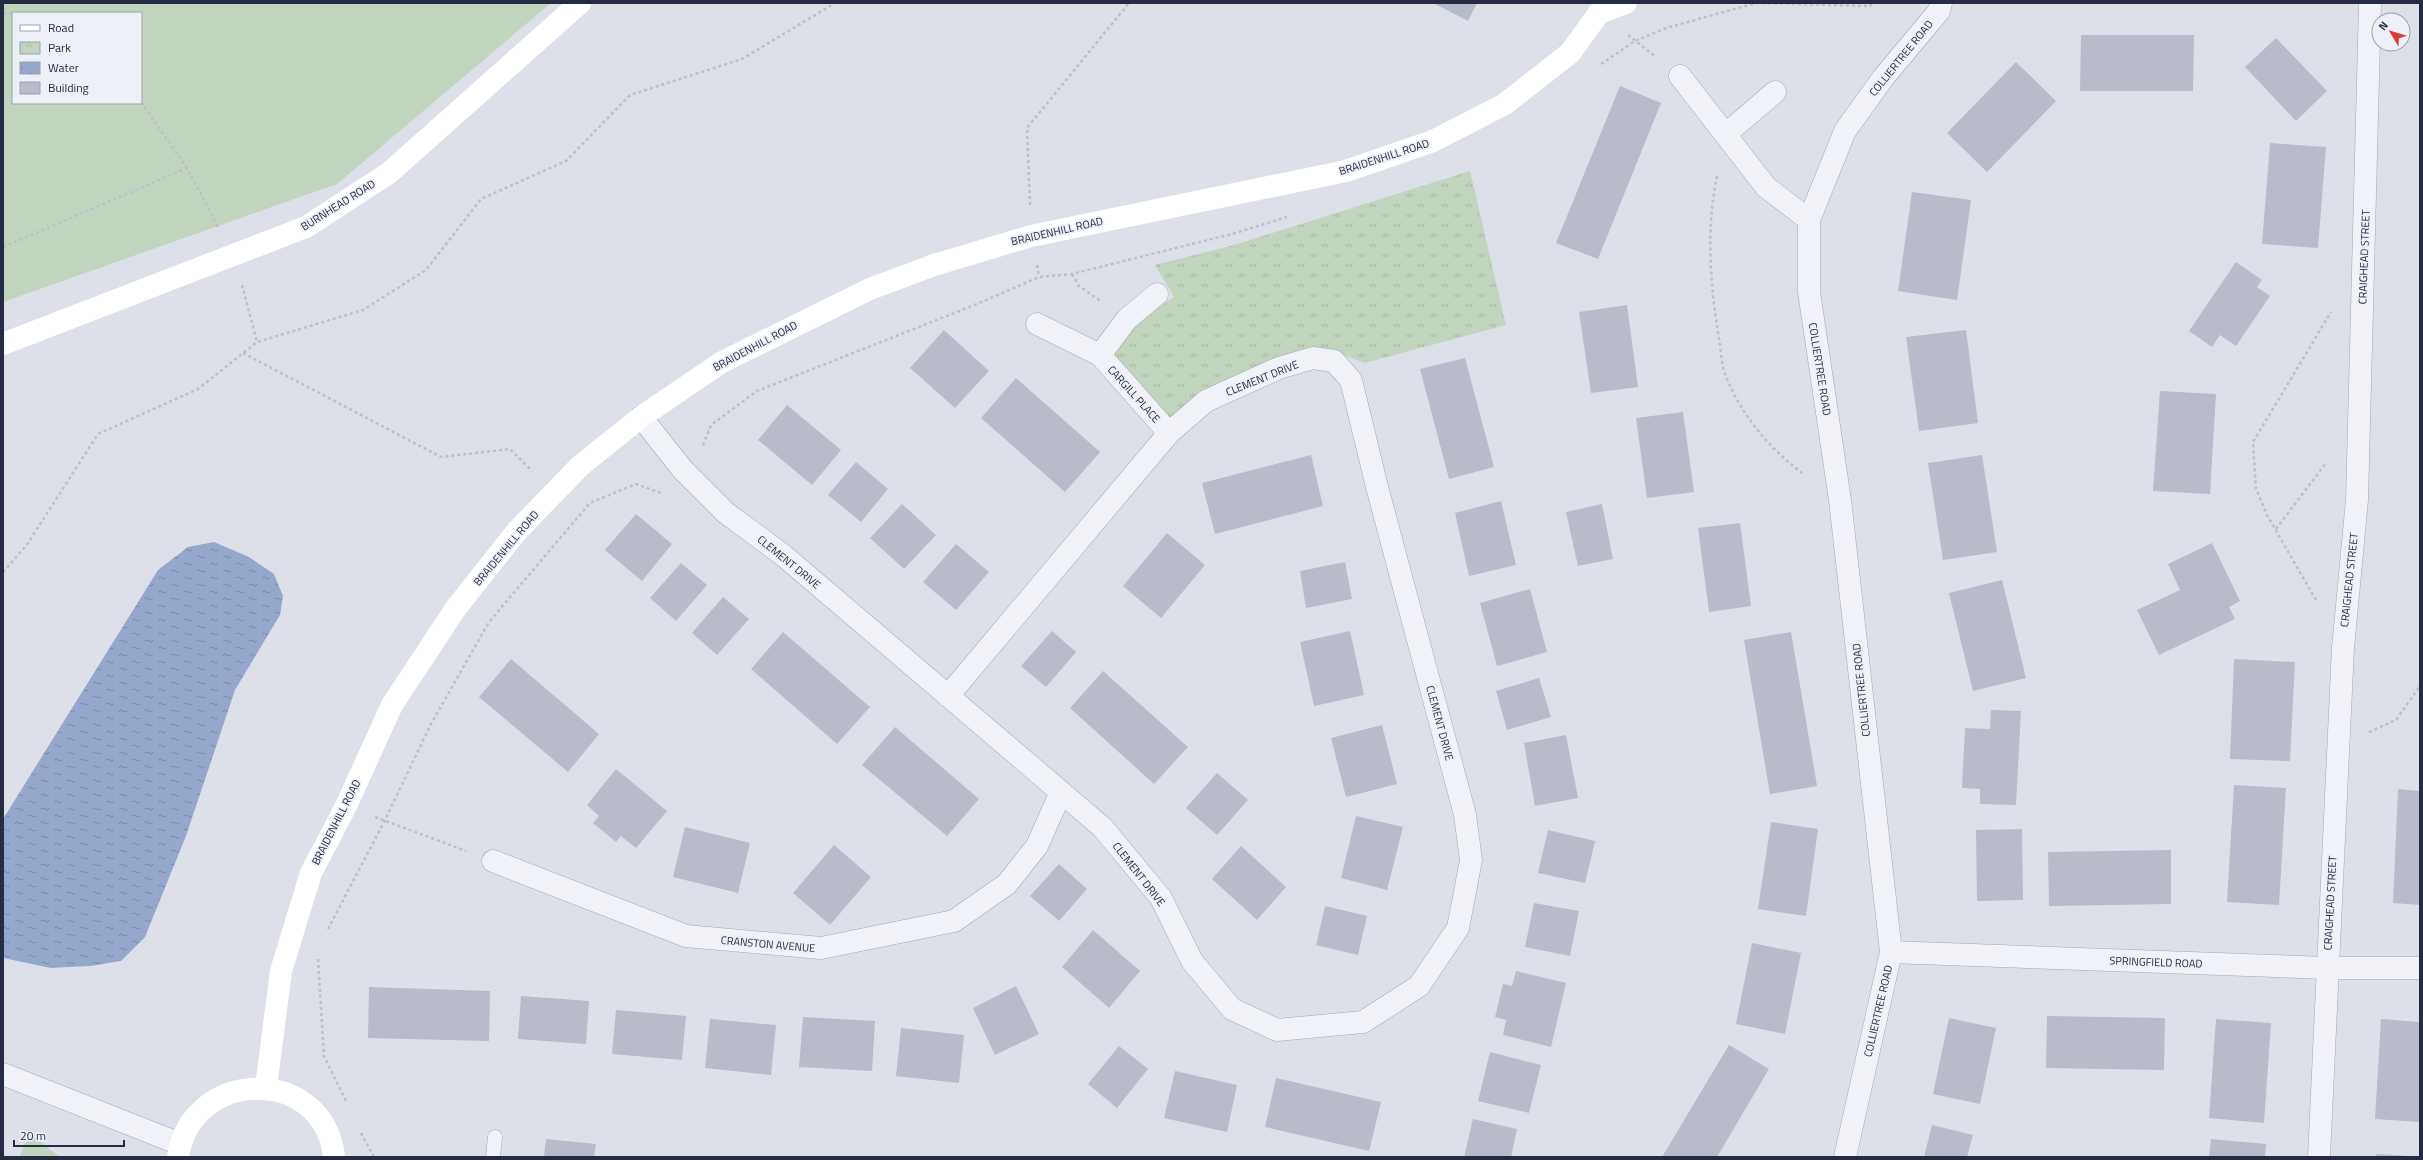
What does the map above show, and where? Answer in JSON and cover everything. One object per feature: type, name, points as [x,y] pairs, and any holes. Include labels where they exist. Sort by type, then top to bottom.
[{"type":"street","name":"BURNHEAD ROAD","points":[[3,344],[306,227],[389,174],[580,3]]},
{"type":"street","points":[[1596,8],[1626,3]]},
{"type":"street","name":"COLLIERTREE ROAD","points":[[1845,1157],[1891,952],[1840,500],[1809,292],[1809,220],[1846,132],[1883,78],[1939,11],[1941,3]]},
{"type":"street","name":"CRAIGHEAD STREET","points":[[2319,1157],[2326,968],[2337,747],[2343,648],[2358,500],[2370,3]]},
{"type":"street","name":"BRAIDENHILL ROAD","points":[[266,1087],[281,971],[311,873],[346,806],[392,705],[456,608],[517,531],[580,466],[641,417],[722,362],[870,289],[934,265],[1031,236],[1346,171],[1433,141],[1505,104],[1570,54],[1596,8]]},
{"type":"street","points":[[1680,76],[1766,187],[1809,220]]},
{"type":"street","points":[[1726,134],[1775,92]]},
{"type":"street","name":"CARGILL PLACE","points":[[1100,355],[1127,320],[1157,294]]},
{"type":"street","name":"CARGILL PLACE","points":[[1038,324],[1100,355],[1169,433]]},
{"type":"street","name":"CLEMENT DRIVE","points":[[641,417],[693,480],[726,513],[783,555],[948,696],[1102,827],[1160,898],[1192,961],[1232,1009],[1277,1030],[1364,1022],[1419,986],[1458,928],[1471,860],[1465,815],[1381,502],[1351,380],[1334,361],[1313,358],[1280,368],[1206,401],[1169,433],[948,696]]},
{"type":"street","name":"CRANSTON AVENUE","points":[[493,861],[686,936],[821,948],[954,921],[1007,884],[1037,846],[1061,792]]},
{"type":"street","name":"SPRINGFIELD ROAD","points":[[1891,952],[2326,968],[2420,968]]},
{"type":"street","points":[[3,1074],[179,1150],[199,1112],[232,1091],[266,1087],[286,1093],[310,1108],[327,1129],[333,1144],[334,1157]]},
{"type":"lane","points":[[493,1157],[495,1136]]},
{"type":"path","points":[[3,572],[26,546],[98,434],[198,389],[257,342],[363,310],[426,270],[481,199],[566,161],[630,95],[742,59],[835,3]]},
{"type":"path","points":[[1031,236],[1027,128],[1129,3]]},
{"type":"path","points":[[1594,69],[1635,41],[1666,28],[1756,3],[1870,6],[1872,3]]},
{"type":"path","points":[[1596,8],[1680,76]]},
{"type":"path","points":[[142,103],[187,168],[233,255],[257,342]]},
{"type":"path","points":[[1726,134],[1712,200],[1710,255],[1714,312],[1724,371],[1750,422],[1791,465],[1840,500]]},
{"type":"path","points":[[3,247],[187,168]]},
{"type":"path","points":[[324,936],[385,820],[431,724],[489,622],[590,503],[636,484],[670,496],[693,480],[698,457],[710,425],[757,391],[977,304],[1039,277],[1072,274],[1232,234],[1292,215]]},
{"type":"path","points":[[1072,274],[1079,286],[1127,320]]},
{"type":"path","points":[[2317,602],[2276,529],[2256,488],[2253,442],[2334,307]]},
{"type":"path","points":[[243,353],[441,457],[510,449],[552,494]]},
{"type":"path","points":[[2276,529],[2325,464],[2359,433]]},
{"type":"path","points":[[2337,747],[2396,720],[2420,686]]},
{"type":"path","points":[[346,806],[493,861]]},
{"type":"path","points":[[318,957],[324,1056],[347,1104]]},
{"type":"path","points":[[360,1131],[374,1157]]},
{"type":"green space","points":[[3,3],[551,3],[337,184],[3,302]]},
{"type":"green space","points":[[1470,171],[1506,325],[1365,363],[1338,353],[1170,419],[1108,351],[1132,323],[1174,297],[1155,265],[1234,245]]},
{"type":"green space","points":[[30,1134],[60,1157],[19,1157]]},
{"type":"water","points":[[214,542],[249,557],[274,574],[283,596],[280,615],[235,690],[186,836],[145,937],[121,961],[90,966],[51,968],[3,958],[3,819],[158,570],[188,547]]},
{"type":"building","points":[[1433,3],[1477,3],[1468,21]]},
{"type":"building","points":[[2081,35],[2194,35],[2193,91],[2080,91]]},
{"type":"building","points":[[2276,38],[2327,91],[2296,121],[2245,67]]},
{"type":"building","points":[[2016,62],[2056,101],[1987,172],[1947,133]]},
{"type":"building","points":[[1620,86],[1661,103],[1598,259],[1556,243]]},
{"type":"building","points":[[2270,143],[2326,147],[2318,248],[2262,244]]},
{"type":"building","points":[[1912,192],[1971,200],[1957,300],[1898,291]]},
{"type":"building","points":[[2236,262],[2262,280],[2257,287],[2270,296],[2236,346],[2220,335],[2212,347],[2189,331]]},
{"type":"building","points":[[1627,305],[1638,387],[1591,393],[1579,312]]},
{"type":"building","points":[[944,330],[989,371],[955,408],[910,368]]},
{"type":"building","points":[[1966,330],[1978,423],[1919,431],[1906,337]]},
{"type":"building","points":[[1465,358],[1494,467],[1449,479],[1420,369]]},
{"type":"building","points":[[1016,378],[1100,452],[1065,492],[981,418]]},
{"type":"building","points":[[2160,391],[2216,394],[2210,494],[2153,491]]},
{"type":"building","points":[[787,405],[841,450],[812,485],[758,440]]},
{"type":"building","points":[[1683,412],[1694,492],[1647,498],[1636,418]]},
{"type":"building","points":[[1311,455],[1323,506],[1215,534],[1202,483]]},
{"type":"building","points":[[1982,455],[1997,552],[1943,560],[1928,463]]},
{"type":"building","points":[[856,462],[888,489],[861,522],[828,495]]},
{"type":"building","points":[[1501,501],[1516,565],[1469,576],[1455,513]]},
{"type":"building","points":[[902,504],[936,535],[904,569],[870,538]]},
{"type":"building","points":[[1602,504],[1613,559],[1578,566],[1566,512]]},
{"type":"building","points":[[636,514],[672,544],[642,581],[605,550]]},
{"type":"building","points":[[1740,523],[1751,606],[1709,612],[1698,528]]},
{"type":"building","points":[[1167,533],[1205,565],[1161,618],[1123,586]]},
{"type":"building","points":[[2212,543],[2240,601],[2229,607],[2235,619],[2159,655],[2137,610],[2180,590],[2168,564]]},
{"type":"building","points":[[956,544],[989,572],[956,610],[923,582]]},
{"type":"building","points":[[1345,562],[1352,599],[1306,608],[1300,571]]},
{"type":"building","points":[[681,563],[707,585],[676,621],[650,598]]},
{"type":"building","points":[[2002,580],[2026,678],[1973,691],[1949,593]]},
{"type":"building","points":[[1530,589],[1547,652],[1497,666],[1480,603]]},
{"type":"building","points":[[723,597],[749,619],[717,655],[692,633]]},
{"type":"building","points":[[1052,631],[1076,652],[1046,687],[1021,666]]},
{"type":"building","points":[[1350,631],[1364,695],[1314,706],[1300,642]]},
{"type":"building","points":[[783,632],[870,707],[837,744],[751,669]]},
{"type":"building","points":[[1791,632],[1817,786],[1770,794],[1744,640]]},
{"type":"building","points":[[511,659],[599,734],[568,772],[479,697]]},
{"type":"building","points":[[2234,659],[2295,662],[2290,761],[2230,759]]},
{"type":"building","points":[[1103,671],[1188,747],[1154,784],[1070,708]]},
{"type":"building","points":[[1539,678],[1551,717],[1507,730],[1496,691]]},
{"type":"building","points":[[1991,710],[2021,711],[2016,805],[1980,804],[1980,789],[1962,788],[1965,728],[1990,729]]},
{"type":"building","points":[[1382,725],[1397,784],[1346,797],[1331,738]]},
{"type":"building","points":[[895,727],[979,799],[947,836],[862,765]]},
{"type":"building","points":[[1566,735],[1578,798],[1535,806],[1524,743]]},
{"type":"building","points":[[616,769],[667,811],[636,848],[621,836],[616,842],[593,823],[599,816],[587,805]]},
{"type":"building","points":[[1217,773],[1248,800],[1217,835],[1186,808]]},
{"type":"building","points":[[2234,785],[2286,788],[2279,905],[2227,902]]},
{"type":"building","points":[[2398,789],[2420,791],[2420,905],[2393,903]]},
{"type":"building","points":[[1356,816],[1403,827],[1387,890],[1341,878]]},
{"type":"building","points":[[1771,822],[1818,829],[1806,916],[1758,909]]},
{"type":"building","points":[[685,827],[750,843],[738,893],[673,877]]},
{"type":"building","points":[[2022,829],[2023,900],[1977,901],[1976,830]]},
{"type":"building","points":[[1548,830],[1595,841],[1585,883],[1538,873]]},
{"type":"building","points":[[834,845],[871,877],[830,925],[793,893]]},
{"type":"building","points":[[1241,846],[1286,887],[1257,920],[1212,879]]},
{"type":"building","points":[[2171,850],[2171,904],[2049,906],[2048,852]]},
{"type":"building","points":[[1059,864],[1087,889],[1059,921],[1030,896]]},
{"type":"building","points":[[1534,903],[1579,911],[1570,956],[1525,947]]},
{"type":"building","points":[[1325,906],[1367,916],[1358,955],[1316,945]]},
{"type":"building","points":[[1093,930],[1140,971],[1109,1008],[1062,967]]},
{"type":"building","points":[[1752,943],[1801,953],[1785,1034],[1736,1024]]},
{"type":"building","points":[[1516,971],[1566,983],[1551,1047],[1503,1035],[1506,1020],[1495,1017],[1503,984],[1512,986]]},
{"type":"building","points":[[1016,986],[1039,1034],[995,1055],[973,1008]]},
{"type":"building","points":[[369,987],[490,991],[489,1041],[368,1038]]},
{"type":"building","points":[[521,996],[589,1001],[586,1044],[518,1039]]},
{"type":"building","points":[[616,1010],[686,1016],[682,1060],[612,1054]]},
{"type":"building","points":[[2047,1016],[2165,1018],[2164,1070],[2046,1068]]},
{"type":"building","points":[[803,1017],[875,1021],[872,1071],[799,1067]]},
{"type":"building","points":[[1949,1018],[1996,1028],[1980,1104],[1933,1094]]},
{"type":"building","points":[[710,1019],[776,1025],[771,1075],[705,1068]]},
{"type":"building","points":[[2216,1019],[2271,1023],[2264,1123],[2209,1118]]},
{"type":"building","points":[[2381,1019],[2420,1022],[2420,1122],[2375,1119]]},
{"type":"building","points":[[901,1028],[964,1035],[959,1083],[896,1076]]},
{"type":"building","points":[[1729,1045],[1769,1069],[1717,1157],[1662,1157]]},
{"type":"building","points":[[1119,1046],[1148,1069],[1117,1108],[1088,1084]]},
{"type":"building","points":[[1490,1052],[1541,1065],[1529,1113],[1478,1101]]},
{"type":"building","points":[[1175,1071],[1237,1085],[1227,1132],[1164,1118]]},
{"type":"building","points":[[1276,1078],[1381,1102],[1369,1151],[1265,1127]]},
{"type":"building","points":[[1473,1119],[1517,1129],[1511,1157],[1464,1157]]},
{"type":"building","points":[[1932,1125],[1973,1135],[1967,1157],[1924,1157]]},
{"type":"building","points":[[546,1139],[596,1144],[594,1157],[544,1157]]},
{"type":"building","points":[[2211,1139],[2266,1144],[2265,1157],[2209,1157]]},
{"type":"building","points":[[2376,1154],[2409,1156],[2409,1157],[2376,1157]]}]
